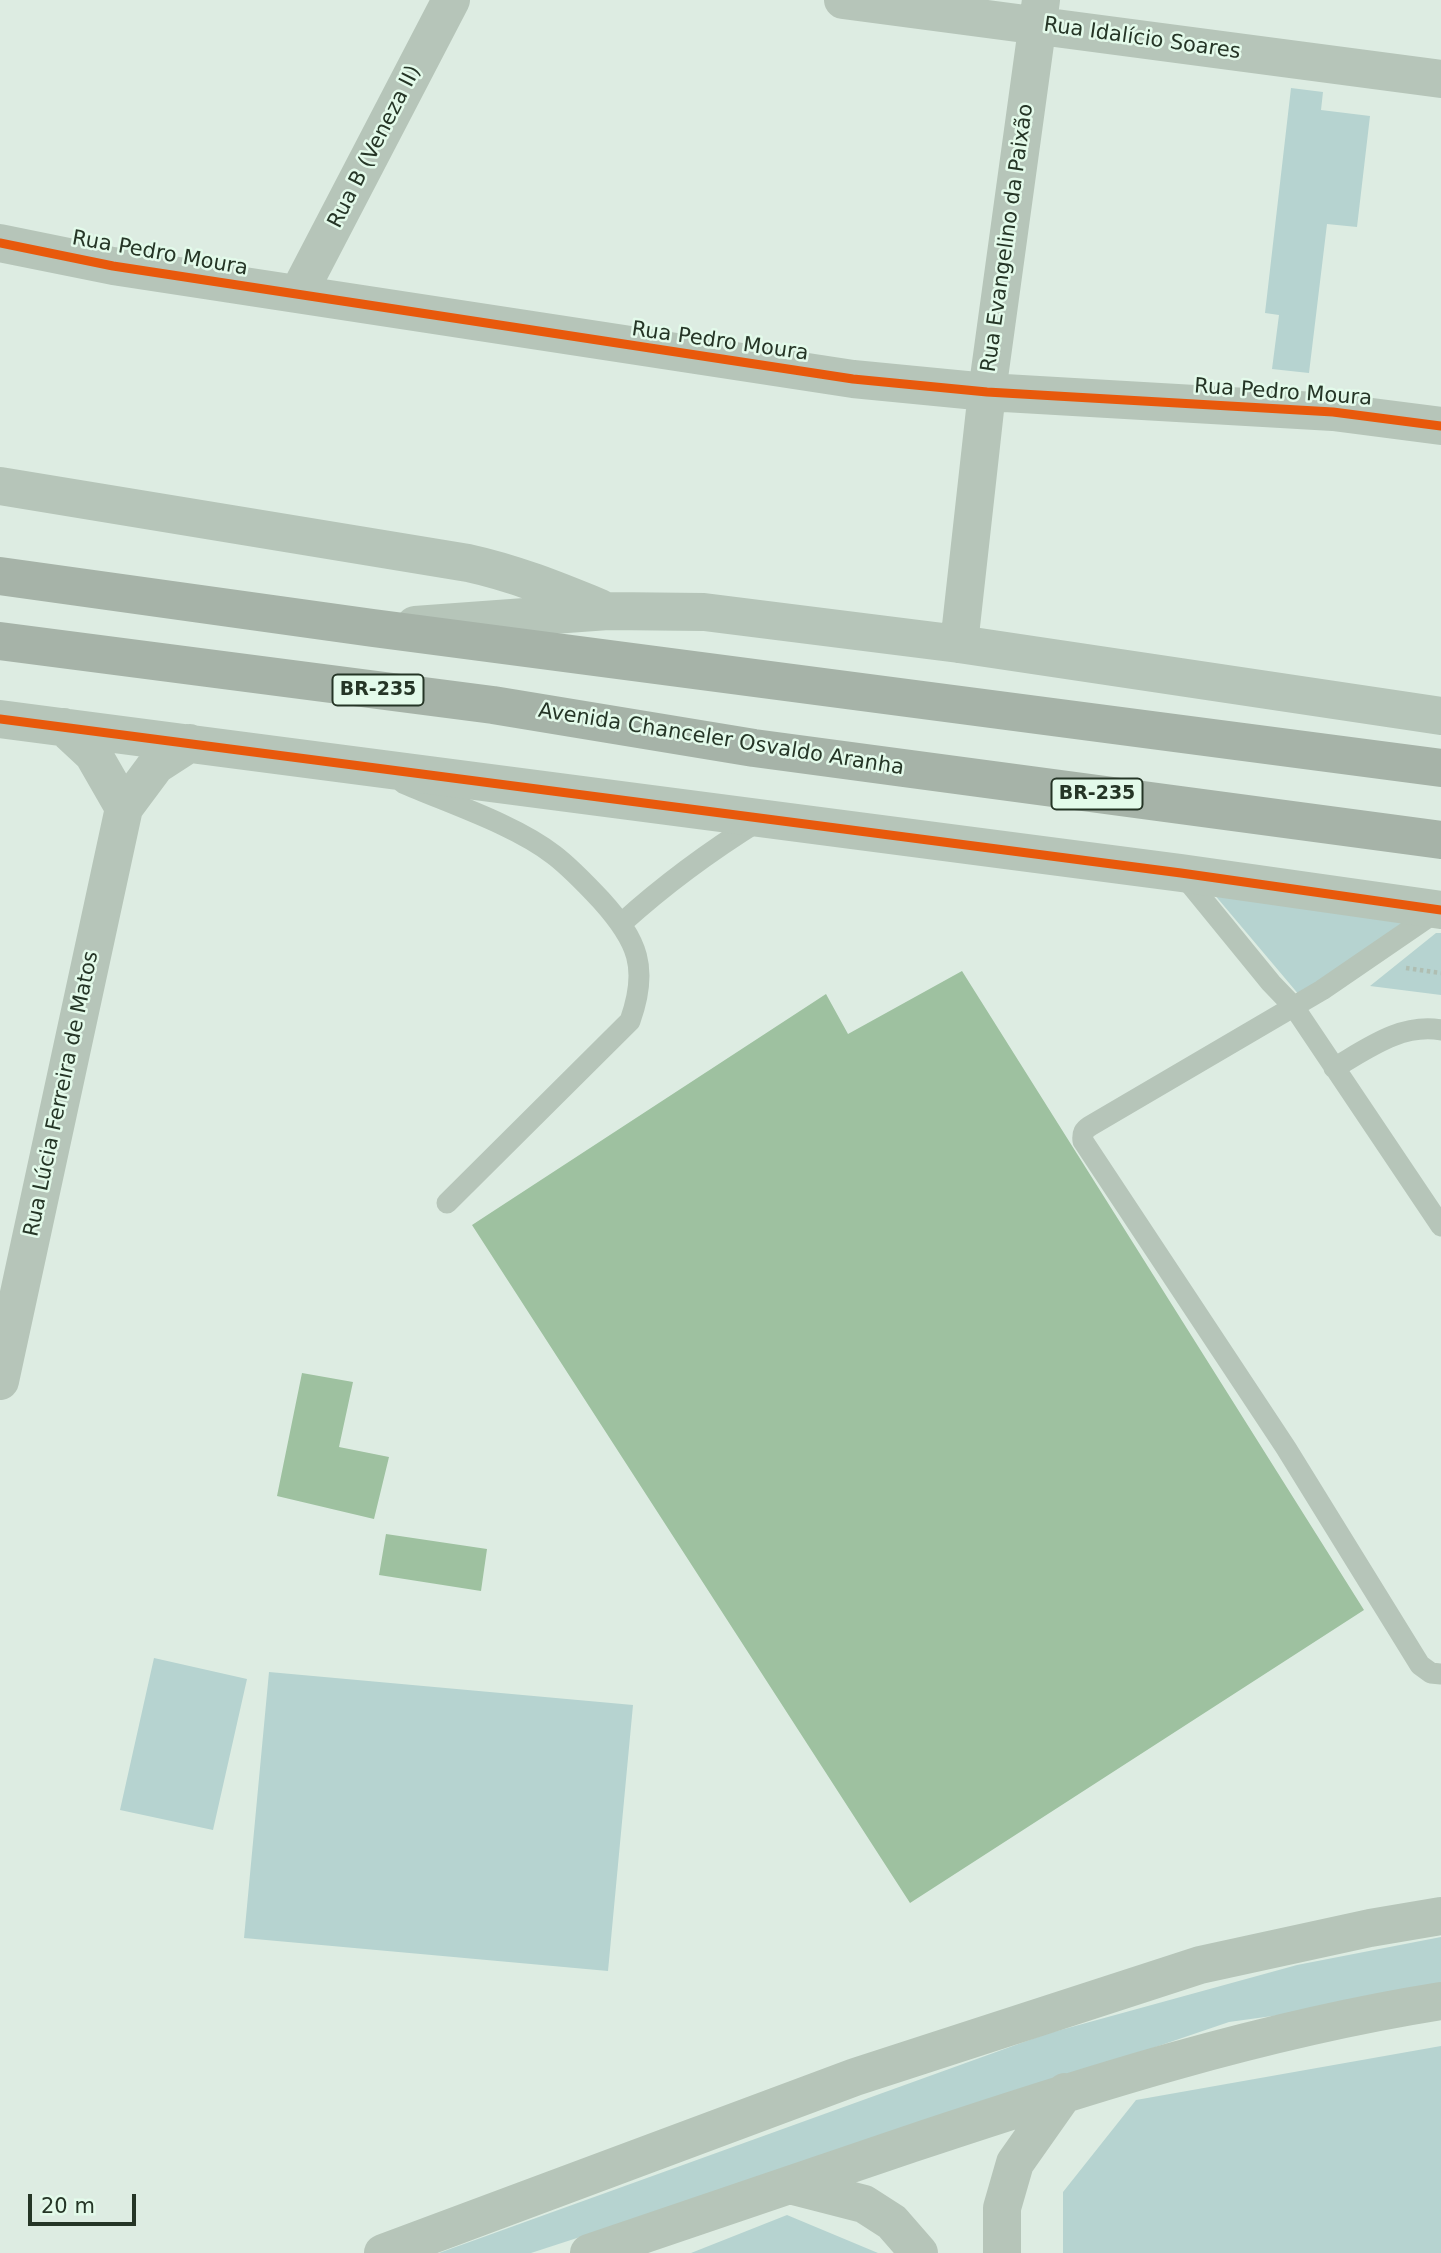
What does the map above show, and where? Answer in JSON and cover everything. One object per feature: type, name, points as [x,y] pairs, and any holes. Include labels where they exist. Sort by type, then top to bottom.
[{"type":"main road","points":[[0,576],[373,628],[1441,768]]},
{"type":"main road","name":"Avenida Chanceler Osvaldo Aranha","points":[[0,641],[493,705],[754,748],[1441,840]]},
{"type":"street","name":"Rua B (Veneza II)","points":[[298,294],[451,0]]},
{"type":"street","name":"Rua Idalício Soares","points":[[843,0],[1039,12],[1441,79]]},
{"type":"street","name":"Rua Evangelino da Paixão","points":[[959,644],[987,392],[1039,12]]},
{"type":"street","name":"Rua Pedro Moura","points":[[0,243],[113,266],[853,379],[987,392],[1333,412],[1441,426]]},
{"type":"street","points":[[0,486],[491,568],[531,580],[608,611]]},
{"type":"street","points":[[373,628],[608,611],[704,612],[959,644],[1441,716]]},
{"type":"street","points":[[0,719],[1181,873],[1440,910]]},
{"type":"street","points":[[64,727],[93,754],[124,808],[156,765],[190,743]]},
{"type":"street","name":"Rua Lúcia Ferreira de Matos","points":[[0,1381],[124,808]]},
{"type":"street","points":[[383,2253],[855,2077],[1200,1965],[1370,1928],[1441,1916]]},
{"type":"street","points":[[589,2253],[1065,2092],[1229,2045],[1387,2010],[1441,2001]]},
{"type":"street","points":[[1002,2253],[1002,2207],[1015,2163],[1065,2092]]},
{"type":"street","points":[[790,2185],[864,2204],[892,2222],[919,2253]]},
{"type":"lane","points":[[362,766],[524,836],[554,855],[588,886],[622,923],[640,969],[639,996],[630,1021],[447,1203]]},
{"type":"lane","points":[[622,923],[715,848],[764,818]]},
{"type":"lane","points":[[1181,873],[1271,983],[1294,1007],[1441,1226]]},
{"type":"lane","points":[[1440,910],[1294,1007],[1090,1126],[1084,1130],[1083,1141],[1286,1448],[1420,1665],[1431,1673],[1441,1674]]},
{"type":"lane","points":[[1334,1068],[1387,1037],[1423,1028],[1441,1030]]},
{"type":"path","points":[[1408,968],[1441,972]]},
{"type":"shaded area","points":[[1291,88],[1323,92],[1321,110],[1370,116],[1357,227],[1327,224],[1309,373],[1272,369],[1279,315],[1265,313]]},
{"type":"shaded area","points":[[1208,887],[1416,917],[1300,996]]},
{"type":"shaded area","points":[[1436,933],[1441,933],[1441,995],[1370,986]]},
{"type":"shaded area","points":[[154,1658],[247,1679],[213,1830],[120,1810]]},
{"type":"shaded area","points":[[269,1672],[633,1705],[608,1971],[244,1938]]},
{"type":"shaded area","points":[[1441,1937],[1441,1989],[1352,2005],[1229,2022],[994,2102],[531,2253],[439,2253],[1046,2034],[1297,1965]]},
{"type":"shaded area","points":[[1441,2046],[1441,2253],[1063,2253],[1063,2192],[1136,2100]]},
{"type":"shaded area","points":[[787,2215],[878,2253],[691,2253]]},
{"type":"building","points":[[962,971],[1364,1610],[910,1903],[472,1225],[826,994],[848,1034]]},
{"type":"building","points":[[302,1373],[353,1382],[339,1447],[389,1457],[374,1519],[277,1496]]},
{"type":"building","points":[[386,1534],[487,1549],[481,1591],[379,1575]]},
{"type":"cycle path","points":[[0,243],[113,266],[853,379],[987,392],[1333,412],[1441,426]]},
{"type":"cycle path","points":[[0,719],[1181,873],[1441,910]]}]
